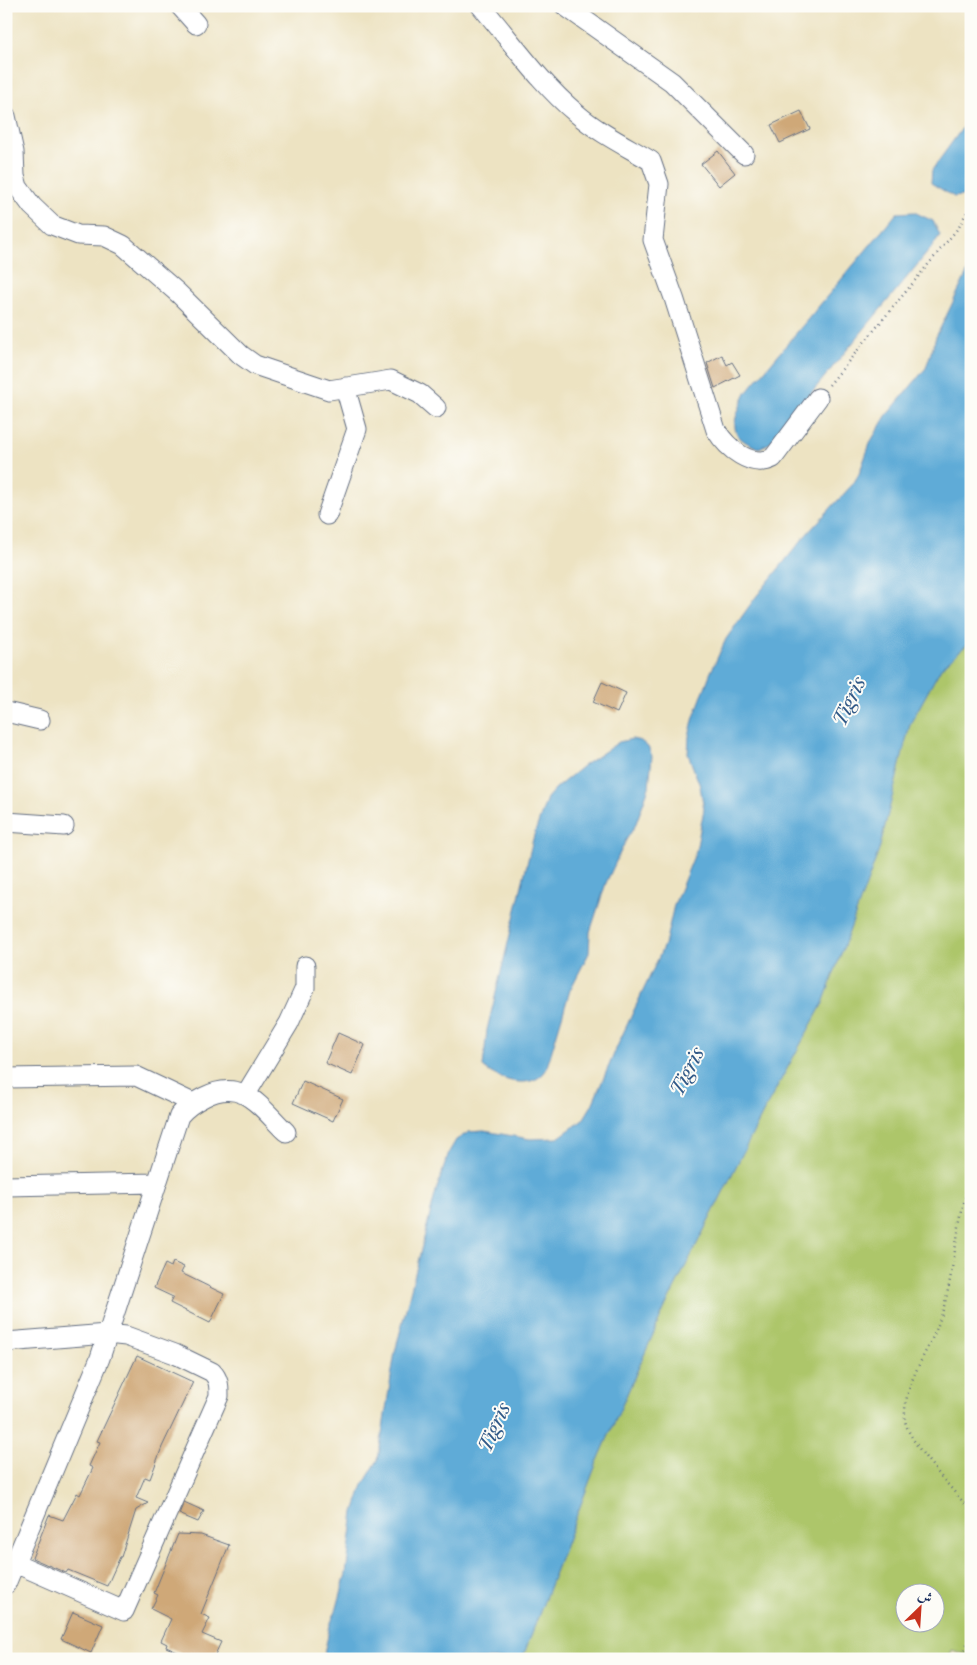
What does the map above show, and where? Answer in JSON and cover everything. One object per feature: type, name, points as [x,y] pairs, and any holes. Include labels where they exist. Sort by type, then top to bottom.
[{"type":"street","points":[[180,6],[196,24]]},
{"type":"street","points":[[482,6],[541,77],[575,112],[594,127],[651,161],[656,169],[659,184],[653,240],[674,298],[716,430],[724,442],[748,458],[760,462],[768,461],[773,458],[818,398]]},
{"type":"street","points":[[565,6],[672,82],[744,154]]},
{"type":"street","points":[[6,116],[14,152],[15,176],[18,187],[26,199],[52,225],[78,235],[104,236],[123,245],[178,293],[241,355],[255,365],[329,390],[391,380],[420,394],[436,408]]},
{"type":"street","points":[[327,515],[357,429],[345,387]]},
{"type":"street","points":[[6,712],[40,720]]},
{"type":"street","points":[[6,822],[64,826]]},
{"type":"street","points":[[246,1094],[289,1023],[305,988],[305,966]]},
{"type":"street","points":[[6,1078],[136,1076],[193,1103]]},
{"type":"street","points":[[6,1584],[100,1358],[177,1120],[185,1108],[193,1103],[222,1089],[233,1089],[246,1094],[286,1132]]},
{"type":"street","points":[[6,1186],[156,1183]]},
{"type":"street","points":[[6,1342],[107,1334],[126,1336],[175,1354],[212,1372],[216,1376],[219,1396],[124,1611],[15,1563]]},
{"type":"path","points":[[818,398],[960,227],[971,204]]},
{"type":"path","points":[[971,1178],[964,1197],[949,1282],[937,1328],[910,1387],[905,1420],[921,1452],[971,1511]]},
{"type":"path","points":[[962,1659],[971,1631]]},
{"type":"green space","points":[[971,641],[971,1656],[952,1650],[949,1659],[522,1659],[595,1467],[665,1307],[766,1107],[823,1003],[879,850],[910,724],[941,668]]},
{"type":"water","points":[[971,116],[971,190],[968,195],[954,197],[931,183],[932,170]]},
{"type":"water","points":[[914,212],[933,221],[940,235],[932,247],[770,443],[759,448],[741,438],[736,432],[735,426],[738,411],[746,393],[897,213]]},
{"type":"water","name":"Tigris","points":[[971,265],[971,641],[941,668],[910,724],[879,850],[823,1003],[766,1107],[665,1307],[595,1467],[522,1659],[323,1659],[330,1625],[337,1608],[346,1574],[354,1512],[363,1485],[378,1460],[395,1352],[436,1191],[449,1152],[456,1140],[469,1132],[484,1131],[530,1139],[558,1138],[583,1120],[592,1105],[666,940],[674,905],[696,851],[704,809],[700,786],[688,754],[689,736],[710,674],[726,639],[755,598],[805,536],[853,484],[859,474],[871,441],[886,416],[926,368],[936,337]]},
{"type":"water","points":[[632,739],[641,741],[648,747],[652,756],[649,787],[635,826],[626,840],[606,883],[590,932],[589,953],[570,990],[546,1070],[533,1080],[516,1082],[507,1080],[483,1067],[487,1030],[534,835],[547,798],[583,766],[619,742]]},
{"type":"building","points":[[801,111],[810,129],[780,143],[771,125]]},
{"type":"building","points":[[718,151],[735,173],[719,186],[701,164]]},
{"type":"building","points":[[722,355],[727,365],[732,362],[740,375],[715,388],[707,363]]},
{"type":"building","points":[[602,682],[626,693],[617,713],[593,702]]},
{"type":"building","points":[[338,1033],[365,1045],[352,1075],[325,1063]]},
{"type":"building","points":[[303,1081],[343,1099],[333,1121],[293,1103]]},
{"type":"building","points":[[173,1262],[184,1267],[181,1273],[224,1294],[210,1323],[170,1303],[173,1297],[154,1288],[165,1264],[171,1267]]},
{"type":"building","points":[[137,1356],[193,1382],[162,1447],[150,1479],[145,1477],[136,1498],[148,1503],[136,1510],[121,1557],[107,1586],[68,1570],[66,1573],[32,1558],[49,1515],[63,1520],[77,1493],[80,1495],[93,1468],[89,1466],[100,1442],[97,1441]]},
{"type":"building","points":[[184,1502],[204,1511],[198,1522],[179,1514]]},
{"type":"building","points":[[178,1534],[201,1535],[229,1545],[201,1614],[210,1618],[202,1634],[221,1642],[213,1659],[193,1659],[166,1647],[167,1644],[161,1641],[171,1619],[151,1609],[158,1595],[154,1593]]},
{"type":"building","points":[[73,1612],[103,1625],[91,1653],[61,1639]]}]
